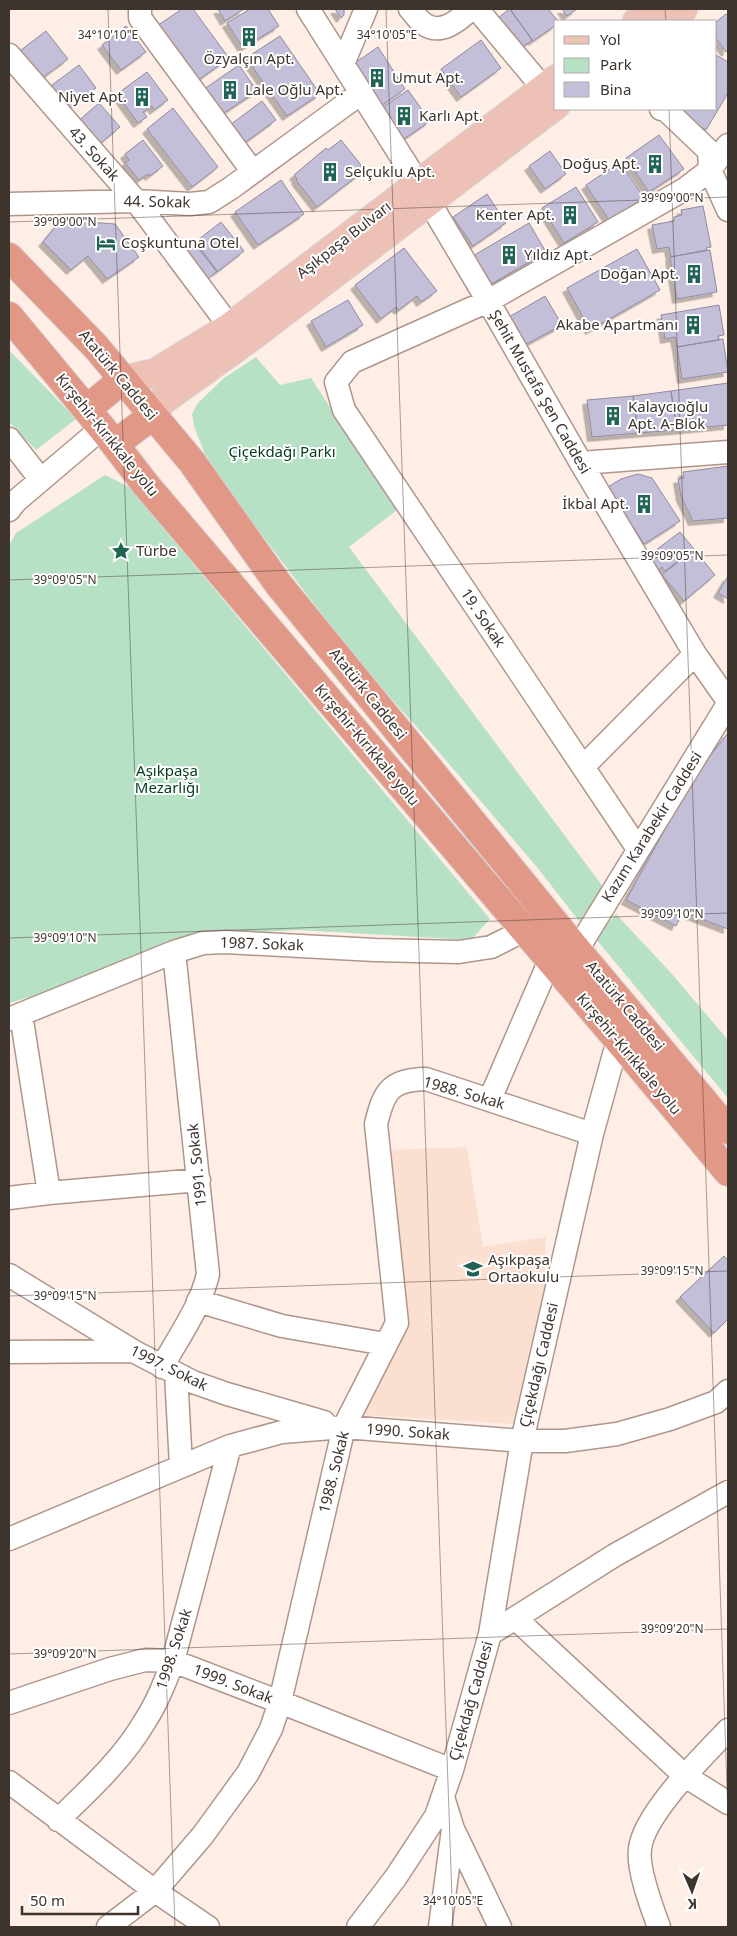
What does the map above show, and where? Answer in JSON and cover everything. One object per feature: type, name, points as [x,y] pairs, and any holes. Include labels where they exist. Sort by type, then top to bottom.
[{"type":"highway","name":"Atatürk Caddesi","points":[[9,257],[96,347],[192,462],[279,585],[577,950],[728,1130]]},
{"type":"highway","name":"Kırşehir-Kırıkkale yolu","points":[[9,316],[101,427],[146,485],[525,930],[728,1172]]},
{"type":"highway","points":[[101,427],[122,380]]},
{"type":"highway","points":[[101,427],[152,416]]},
{"type":"main road","points":[[638,20],[654,9]]},
{"type":"main road","points":[[668,20],[683,9]]},
{"type":"main road","name":"Aşıkpaşa Bulvarı","points":[[152,416],[162,401],[248,340],[423,192],[552,91]]},
{"type":"main road","name":"Aşıkpaşa Bulvarı","points":[[122,380],[155,373],[230,327],[423,192]]},
{"type":"street","points":[[140,9],[140,18],[253,172]]},
{"type":"street","name":"Şehit Mustafa Şen Caddesi","points":[[308,9],[423,192],[695,654],[728,702]]},
{"type":"street","points":[[343,64],[366,9]]},
{"type":"street","points":[[410,9],[424,24],[439,28],[446,27],[470,11],[552,91]]},
{"type":"street","name":"43. Sokak","points":[[9,55],[136,201],[230,327]]},
{"type":"street","name":"44. Sokak","points":[[9,204],[136,201],[190,204],[209,202],[361,93]]},
{"type":"street","points":[[666,110],[709,151],[710,170],[728,210]]},
{"type":"street","points":[[488,301],[685,189],[710,170],[728,145]]},
{"type":"street","name":"19. Sokak","points":[[488,301],[352,362],[336,382],[344,410],[638,850]]},
{"type":"street","points":[[9,510],[16,501],[101,427]]},
{"type":"street","points":[[9,439],[41,480]]},
{"type":"street","points":[[581,463],[728,452]]},
{"type":"street","points":[[583,767],[695,654]]},
{"type":"street","name":"Kazım Karabekir Caddesi","points":[[577,950],[728,702]]},
{"type":"street","name":"1987. Sokak","points":[[15,1017],[174,952],[203,943],[226,942],[374,950],[459,952],[491,947],[525,930]]},
{"type":"street","name":"1991. Sokak","points":[[169,1370],[205,1287],[208,1274],[174,952]]},
{"type":"street","points":[[490,1099],[550,960]]},
{"type":"street","points":[[15,1017],[49,1193]]},
{"type":"street","name":"Çiçekdağı Caddesi","points":[[490,1634],[522,1441],[592,1134],[618,1040]]},
{"type":"street","name":"1988. Sokak","points":[[108,1927],[155,1891],[203,1835],[248,1773],[271,1729],[280,1702],[344,1427],[397,1323],[376,1124],[381,1105],[391,1088],[407,1080],[426,1079],[592,1134]]},
{"type":"street","points":[[9,1198],[199,1180]]},
{"type":"street","name":"1997. Sokak","points":[[9,1275],[133,1350],[193,1382],[227,1394],[344,1427]]},
{"type":"street","points":[[198,1301],[282,1326],[385,1344]]},
{"type":"street","points":[[9,1352],[133,1350]]},
{"type":"street","points":[[169,1370],[181,1466]]},
{"type":"street","name":"1990. Sokak","points":[[9,1539],[230,1446],[282,1432],[344,1427],[522,1441],[565,1441],[617,1434],[693,1411],[716,1402],[728,1391]]},
{"type":"street","name":"1998. Sokak","points":[[58,1820],[106,1772],[145,1722],[161,1691],[173,1662],[230,1446]]},
{"type":"street","name":"Çiçekdağ Caddesi","points":[[358,1927],[391,1884],[436,1816],[452,1770],[490,1634],[615,1554],[728,1492]]},
{"type":"street","points":[[515,1618],[685,1776],[728,1803]]},
{"type":"street","name":"1999. Sokak","points":[[9,1703],[110,1669],[144,1660],[173,1662],[452,1770]]},
{"type":"street","points":[[660,1927],[645,1884],[639,1850],[644,1832],[685,1776],[728,1730]]},
{"type":"street","points":[[9,1782],[155,1891],[208,1927]]},
{"type":"street","points":[[443,1797],[453,1830],[500,1927]]},
{"type":"street","points":[[440,1927],[453,1830]]},
{"type":"shaded area","name":"Aşıkpaşa Ortaokulu","points":[[467,1147],[483,1247],[546,1237],[544,1291],[513,1424],[362,1415],[406,1321],[386,1150]]},
{"type":"green space","points":[[9,350],[76,419],[36,450],[9,422]]},
{"type":"green space","name":"Çiçekdağı Parkı","points":[[256,357],[280,385],[311,378],[397,510],[349,547],[604,888],[579,921],[536,866],[382,688],[326,620],[229,491],[204,452],[194,426],[192,414],[198,403],[224,378]]},
{"type":"green space","name":"Aşıkpaşa Mezarlığı","points":[[105,475],[129,487],[490,919],[471,940],[299,930],[202,935],[34,996],[9,1003],[9,546],[16,533]]},
{"type":"green space","points":[[616,914],[672,974],[728,1040],[728,1098],[595,938]]},
{"type":"building","points":[[182,9],[193,9],[229,58],[194,83],[154,28]]},
{"type":"building","points":[[218,9],[244,9],[225,21]]},
{"type":"building","name":"Özyalçın Apt.","points":[[250,9],[268,9],[279,26],[243,48],[227,23]]},
{"type":"building","points":[[335,9],[344,9],[344,15],[341,18]]},
{"type":"building","points":[[510,9],[532,40],[510,56],[488,25]]},
{"type":"building","points":[[513,9],[548,9],[557,20],[554,20],[554,26],[533,41],[511,11]]},
{"type":"building","points":[[562,9],[577,9],[567,16]]},
{"type":"building","points":[[726,14],[728,16],[728,50],[726,52],[717,39],[717,21]]},
{"type":"building","points":[[126,26],[146,52],[121,70],[102,45]]},
{"type":"building","points":[[46,31],[68,59],[38,81],[17,53]]},
{"type":"building","points":[[280,36],[320,94],[287,116],[246,58]]},
{"type":"building","points":[[481,40],[501,68],[461,97],[441,69]]},
{"type":"building","name":"Umut Apt.","points":[[378,47],[405,89],[378,108],[349,67]]},
{"type":"building","points":[[717,56],[728,62],[728,93],[706,130],[677,113],[679,110],[717,110]]},
{"type":"building","points":[[79,65],[96,88],[66,111],[48,88]]},
{"type":"building","name":"Lale Oğlu Apt.","points":[[239,65],[257,91],[221,115],[204,89]]},
{"type":"building","name":"Niyet Apt.","points":[[147,72],[168,100],[154,110],[152,106],[143,112],[147,117],[138,123],[117,94]]},
{"type":"building","name":"Karlı Apt.","points":[[408,90],[430,121],[401,141],[379,110]]},
{"type":"building","points":[[262,101],[276,120],[243,144],[230,125]]},
{"type":"building","points":[[99,103],[120,127],[96,147],[75,124]]},
{"type":"building","points":[[173,108],[218,167],[192,187],[147,129]]},
{"type":"building","name":"Doğuş Apt.","points":[[659,135],[684,169],[649,192],[626,158]]},
{"type":"building","points":[[143,140],[163,166],[150,176],[148,174],[139,180],[125,163],[129,160],[125,154]]},
{"type":"building","name":"Selçuklu Apt.","points":[[341,140],[365,170],[317,207],[294,175],[326,148],[328,150]]},
{"type":"building","points":[[550,151],[566,174],[545,189],[529,166]]},
{"type":"building","points":[[620,162],[644,198],[609,220],[586,185]]},
{"type":"building","points":[[281,180],[304,214],[258,245],[235,212]]},
{"type":"building","name":"Kenter Apt.","points":[[576,187],[598,222],[564,243],[542,208]]},
{"type":"building","points":[[487,194],[506,223],[473,246],[453,217]]},
{"type":"building","points":[[703,206],[711,247],[706,248],[707,250],[671,257],[669,247],[657,249],[652,225],[674,221],[674,217],[682,215],[681,210]]},
{"type":"building","name":"Coşkuntuna Otel","points":[[61,220],[115,224],[139,257],[107,279],[88,256],[71,270],[43,242]]},
{"type":"building","points":[[221,222],[244,251],[217,272],[194,243]]},
{"type":"building","name":"Yıldız Apt.","points":[[529,223],[546,252],[488,286],[471,257]]},
{"type":"building","points":[[195,241],[217,271],[195,289],[172,259]]},
{"type":"building","points":[[404,248],[437,291],[421,302],[417,296],[399,310],[396,307],[381,319],[355,285]]},
{"type":"building","points":[[637,249],[660,290],[590,330],[567,288]]},
{"type":"building","name":"Doğan Apt.","points":[[710,250],[717,292],[677,299],[670,257]]},
{"type":"building","points":[[545,296],[562,325],[525,345],[509,317]]},
{"type":"building","points":[[348,300],[363,325],[326,347],[311,321]]},
{"type":"building","name":"Akabe Apartmanı","points":[[719,305],[724,335],[718,336],[719,340],[677,347],[675,337],[665,339],[661,315]]},
{"type":"building","points":[[723,339],[728,372],[682,379],[677,347]]},
{"type":"building","points":[[728,383],[728,425],[677,430],[671,391]]},
{"type":"building","points":[[671,391],[677,430],[638,433],[633,396]]},
{"type":"building","name":"Kalaycıoğlu Apt. A-Blok","points":[[633,396],[638,433],[592,437],[587,400]]},
{"type":"building","points":[[728,466],[728,518],[693,521],[681,497],[678,479],[684,478],[683,472]]},
{"type":"building","name":"İkbal Apt.","points":[[638,474],[652,478],[680,521],[644,544],[608,487],[621,479]]},
{"type":"building","points":[[680,532],[694,549],[665,571],[662,567],[659,570],[648,556]]},
{"type":"building","points":[[694,549],[715,575],[684,601],[662,575]]},
{"type":"building","points":[[728,576],[728,599],[718,593]]},
{"type":"building","points":[[728,733],[728,929],[683,912],[676,926],[626,900],[695,775]]},
{"type":"building","points":[[724,1256],[728,1260],[728,1319],[714,1333],[680,1297]]},
{"type":"place","name":"Özyalçın Apt.","points":[[249,37]]},
{"type":"place","name":"Umut Apt.","points":[[377,78]]},
{"type":"place","name":"Lale Oğlu Apt.","points":[[230,90]]},
{"type":"place","name":"Niyet Apt.","points":[[142,97]]},
{"type":"place","name":"Karlı Apt.","points":[[404,116]]},
{"type":"place","name":"Doğuş Apt.","points":[[655,164]]},
{"type":"place","name":"Selçuklu Apt.","points":[[330,172]]},
{"type":"place","name":"Kenter Apt.","points":[[570,215]]},
{"type":"place","name":"Coşkuntuna Otel","points":[[106,243]]},
{"type":"place","name":"Yıldız Apt.","points":[[509,255]]},
{"type":"place","name":"Doğan Apt.","points":[[694,274]]},
{"type":"place","name":"Akabe Apartmanı","points":[[693,325]]},
{"type":"place","name":"Kalaycıoğlu Apt. A-Blok","points":[[613,416]]},
{"type":"place","name":"İkbal Apt.","points":[[644,504]]},
{"type":"place","name":"Türbe","points":[[121,551]]},
{"type":"place","name":"Aşıkpaşa Ortaokulu","points":[[473,1269]]}]
